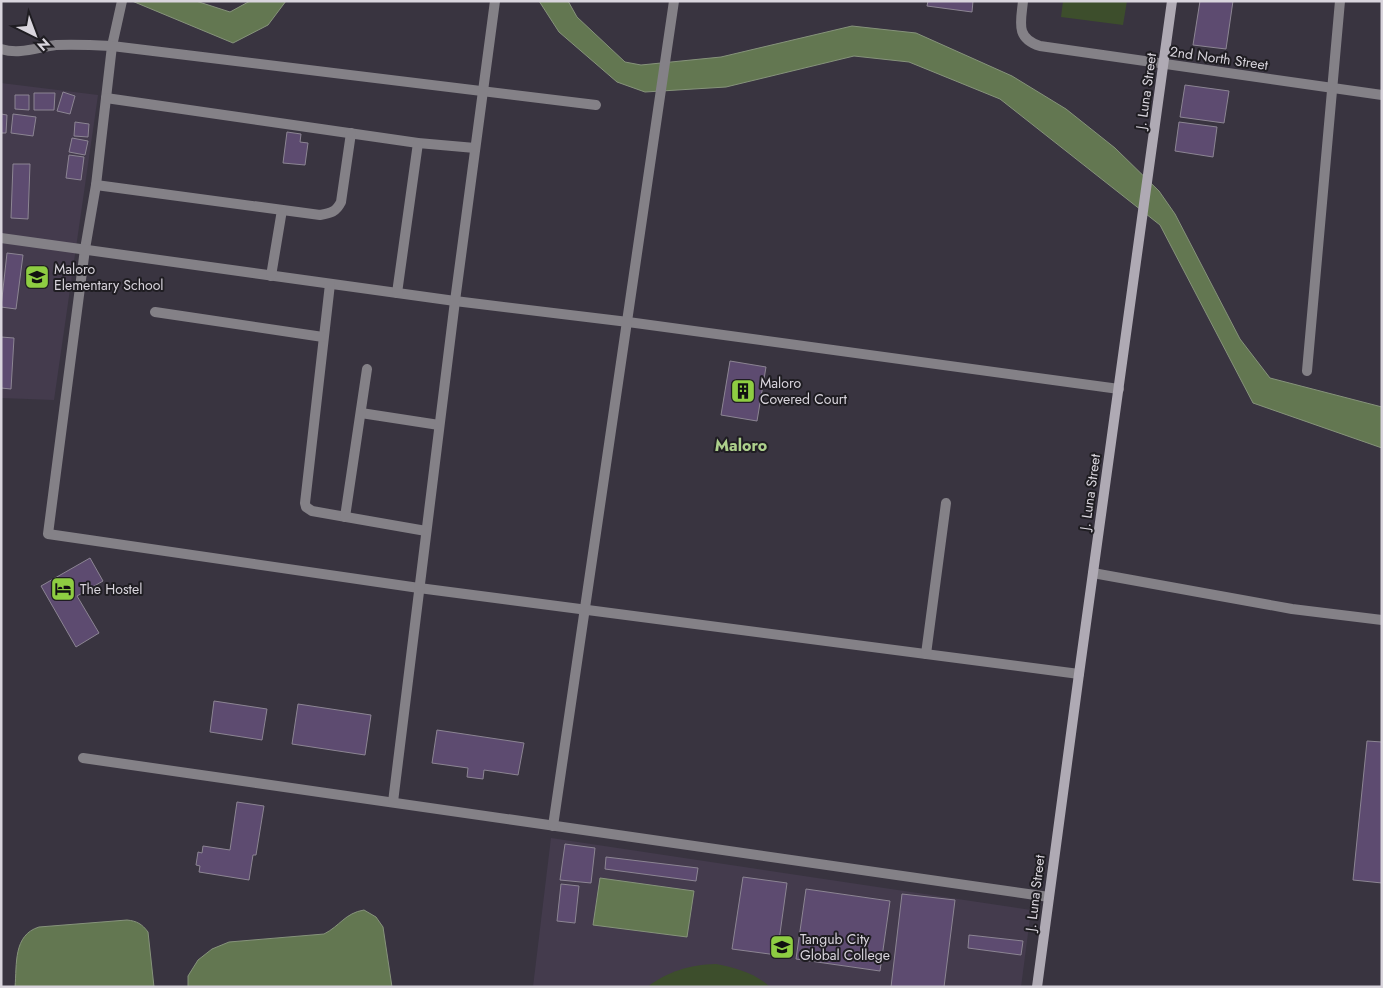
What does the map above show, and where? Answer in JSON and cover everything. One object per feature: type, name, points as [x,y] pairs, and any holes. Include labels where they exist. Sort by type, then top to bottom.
[{"type":"street","points":[[393,802],[439,425],[495,1]]},
{"type":"street","points":[[553,826],[674,1]]},
{"type":"street","name":"2nd North Street","points":[[1023,1],[1021,31],[1030,43],[1040,46],[1382,95]]},
{"type":"street","name":"J. Luna Street","points":[[1037,987],[1172,1]]},
{"type":"street","points":[[1306,371],[1340,1]]},
{"type":"street","points":[[121,2],[112,46],[96,185],[85,249],[48,534],[419,588],[1079,674]]},
{"type":"street","points":[[1,50],[19,52],[53,45],[72,44],[112,46],[596,105]]},
{"type":"street","points":[[106,98],[351,133],[475,148]]},
{"type":"street","points":[[96,185],[320,215],[333,213],[341,202],[351,133]]},
{"type":"street","points":[[397,293],[418,142]]},
{"type":"street","points":[[271,276],[282,210]]},
{"type":"street","points":[[1,238],[455,301],[628,322],[1119,389]]},
{"type":"street","points":[[330,284],[305,503],[306,508],[312,511],[426,531]]},
{"type":"street","points":[[155,312],[324,337]]},
{"type":"street","points":[[345,517],[368,369]]},
{"type":"street","points":[[362,414],[439,425]]},
{"type":"street","points":[[926,654],[946,503]]},
{"type":"street","points":[[1093,573],[1292,609],[1382,620]]},
{"type":"street","points":[[83,758],[1049,897]]},
{"type":"shaded area","points":[[132,1],[196,1],[230,12],[250,1],[286,1],[268,25],[233,43]]},
{"type":"shaded area","points":[[539,1],[568,1],[577,17],[625,62],[641,65],[721,57],[852,26],[916,33],[1012,76],[1066,109],[1115,148],[1159,191],[1175,214],[1240,339],[1270,378],[1382,407],[1382,448],[1253,403],[1160,225],[1000,99],[909,62],[854,56],[726,87],[645,92],[617,82],[559,32]]},
{"type":"shaded area","points":[[1063,1],[1127,1],[1123,25],[1061,17]]},
{"type":"shaded area","name":"Maloro Elementary School","points":[[1,83],[98,95],[54,400],[1,398]]},
{"type":"shaded area","name":"Tangub City Global College","points":[[551,838],[1031,910],[1021,987],[533,987]]},
{"type":"shaded area","points":[[600,878],[694,891],[687,937],[593,925]]},
{"type":"shaded area","points":[[364,910],[376,917],[383,927],[392,987],[188,987],[188,976],[198,960],[212,949],[229,942],[324,934],[352,914]]},
{"type":"shaded area","points":[[127,920],[139,923],[148,932],[154,987],[15,987],[18,951],[21,943],[31,931],[39,927]]},
{"type":"shaded area","points":[[716,964],[745,972],[758,978],[770,987],[647,987],[663,977],[680,970]]},
{"type":"building","points":[[928,1],[973,1],[972,12],[927,6]]},
{"type":"building","points":[[1200,1],[1233,1],[1226,49],[1193,45]]},
{"type":"building","points":[[1185,85],[1229,91],[1224,123],[1180,117]]},
{"type":"building","points":[[63,92],[75,96],[70,114],[57,111]]},
{"type":"building","points":[[34,93],[55,93],[54,110],[34,110]]},
{"type":"building","points":[[15,95],[29,95],[29,110],[15,109]]},
{"type":"building","points":[[1,114],[7,115],[6,133],[1,133]]},
{"type":"building","points":[[13,114],[36,117],[33,136],[11,133]]},
{"type":"building","points":[[75,122],[89,124],[88,137],[74,136]]},
{"type":"building","points":[[1179,122],[1217,127],[1213,157],[1175,151]]},
{"type":"building","points":[[287,132],[301,134],[300,142],[308,143],[305,165],[283,163]]},
{"type":"building","points":[[72,138],[88,141],[85,155],[69,152]]},
{"type":"building","points":[[69,155],[84,157],[81,180],[66,178]]},
{"type":"building","points":[[13,164],[30,164],[28,219],[11,218]]},
{"type":"building","points":[[7,253],[23,255],[16,309],[1,307]]},
{"type":"building","points":[[1,337],[14,338],[11,389],[1,388]]},
{"type":"building","name":"Maloro Covered Court","points":[[730,361],[766,367],[757,421],[721,415]]},
{"type":"building","points":[[90,558],[103,581],[77,596],[99,633],[76,647],[41,586]]},
{"type":"building","points":[[214,701],[267,709],[262,740],[210,732]]},
{"type":"building","points":[[298,704],[371,715],[365,755],[292,744]]},
{"type":"building","points":[[437,730],[524,743],[518,775],[484,770],[483,779],[467,777],[468,768],[432,763]]},
{"type":"building","points":[[1367,741],[1382,742],[1382,883],[1353,880]]},
{"type":"building","points":[[237,802],[264,806],[256,855],[253,855],[249,880],[199,872],[200,866],[196,865],[198,852],[202,853],[203,846],[230,850]]},
{"type":"building","points":[[565,844],[595,848],[591,883],[560,880]]},
{"type":"building","points":[[606,857],[698,868],[696,881],[605,869]]},
{"type":"building","points":[[743,877],[787,883],[777,955],[732,949]]},
{"type":"building","points":[[561,884],[579,886],[575,923],[557,921]]},
{"type":"building","points":[[806,889],[890,901],[880,971],[796,959]]},
{"type":"building","points":[[902,894],[955,900],[944,987],[891,987]]},
{"type":"building","points":[[969,935],[1023,941],[1021,955],[968,948]]},
{"type":"place","name":"Maloro Elementary School","points":[[37,277]]},
{"type":"place","name":"Maloro Covered Court","points":[[743,391]]},
{"type":"place","name":"The Hostel","points":[[63,589]]},
{"type":"place","name":"Tangub City Global College","points":[[782,947]]},
{"type":"district","name":"Maloro","points":[[741,445]]}]
